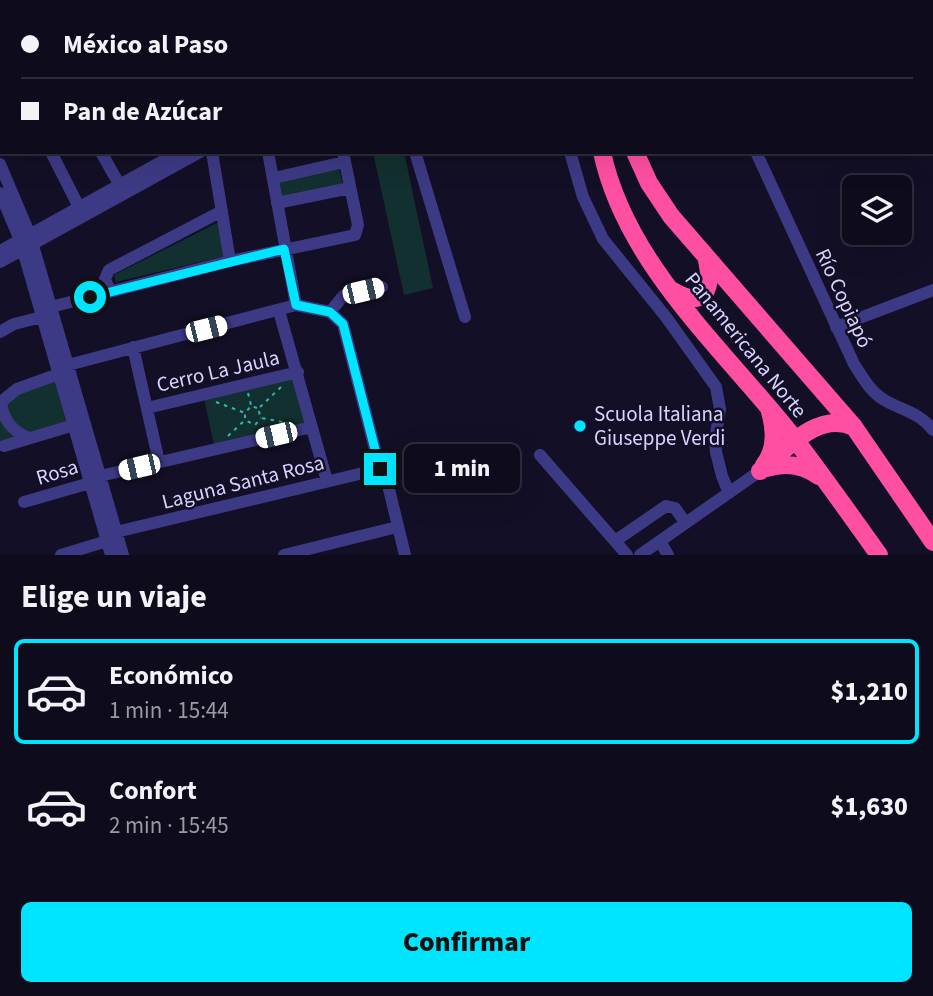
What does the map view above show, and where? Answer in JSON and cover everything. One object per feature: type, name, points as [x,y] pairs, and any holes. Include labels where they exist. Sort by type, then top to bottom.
[{"type":"highway","name":"Panamericana Norte","points":[[602,154],[613,194],[626,223],[670,289],[796,442],[879,555]]},
{"type":"highway","name":"Panamericana Norte","points":[[636,154],[664,208],[854,427],[933,542]]},
{"type":"highway","points":[[670,289],[687,298],[703,294],[711,279],[707,260]]},
{"type":"highway","points":[[760,471],[769,460],[772,448],[774,429],[770,411]]},
{"type":"highway","points":[[760,471],[808,432],[825,424],[840,423],[854,427]]},
{"type":"highway","points":[[760,471],[775,465],[797,465],[826,482]]},
{"type":"street","points":[[52,154],[79,207]]},
{"type":"street","points":[[102,154],[119,184]]},
{"type":"street","points":[[0,251],[26,242],[196,154]]},
{"type":"street","points":[[212,154],[230,261]]},
{"type":"street","points":[[268,154],[296,305]]},
{"type":"street","points":[[416,154],[465,317]]},
{"type":"street","points":[[571,154],[583,197],[603,239],[666,317],[716,387],[720,409],[715,440],[716,452],[729,493]]},
{"type":"street","name":"Río Copiapó","points":[[757,154],[854,364],[875,393],[919,416],[933,430]]},
{"type":"street","points":[[0,332],[13,324],[110,292],[230,261],[355,234],[358,225],[344,157],[274,178]]},
{"type":"street","points":[[0,262],[26,242],[156,158]]},
{"type":"street","points":[[0,164],[26,242],[95,480],[111,537],[111,555]]},
{"type":"street","points":[[277,203],[350,188]]},
{"type":"street","points":[[0,193],[26,242]]},
{"type":"street","points":[[110,292],[105,279],[109,270],[222,211]]},
{"type":"street","points":[[330,312],[344,295],[382,287]]},
{"type":"street","points":[[836,327],[933,290]]},
{"type":"street","points":[[29,438],[12,428],[6,420],[1,401],[23,386],[63,369],[133,347],[296,305],[330,312],[343,324],[405,555]]},
{"type":"street","points":[[279,311],[327,481]]},
{"type":"street","points":[[133,347],[159,462]]},
{"type":"street","points":[[63,369],[74,425],[95,480]]},
{"type":"street","name":"Cerro La Jaula","points":[[147,408],[298,372]]},
{"type":"street","points":[[4,446],[74,425]]},
{"type":"street","name":"Rosa","points":[[24,502],[159,462],[312,427]]},
{"type":"street","points":[[540,454],[627,555]]},
{"type":"street","name":"Laguna Santa Rosa","points":[[61,555],[111,537],[380,469]]},
{"type":"street","points":[[640,555],[760,471]]},
{"type":"street","points":[[615,541],[666,506],[675,508],[685,522]]},
{"type":"street","points":[[284,555],[397,527]]},
{"type":"street","points":[[111,537],[123,555]]},
{"type":"street","points":[[339,541],[342,555]]},
{"type":"street","points":[[660,541],[668,555]]},
{"type":"path","points":[[258,409],[298,372]]},
{"type":"path","points":[[246,385],[251,406]]},
{"type":"path","points":[[199,396],[245,413]]},
{"type":"path","points":[[251,406],[258,409],[261,418]]},
{"type":"path","points":[[251,406],[245,413],[245,421],[255,425],[261,418]]},
{"type":"path","points":[[261,418],[286,423]]},
{"type":"green space","points":[[373,154],[404,154],[433,288],[404,295]]},
{"type":"green space","points":[[339,169],[343,184],[282,196],[279,181]]},
{"type":"green space","points":[[219,222],[225,256],[116,282],[114,275]]},
{"type":"green space","points":[[295,377],[308,424],[214,445],[204,398]]},
{"type":"green space","points":[[55,382],[66,422],[0,443],[0,400]]},
{"type":"place","name":"Scuola Italiana Giuseppe Verdi","points":[[580,426]]},
{"type":"route","points":[[90,297],[284,249],[296,305],[330,312],[343,324],[380,469]]}]
